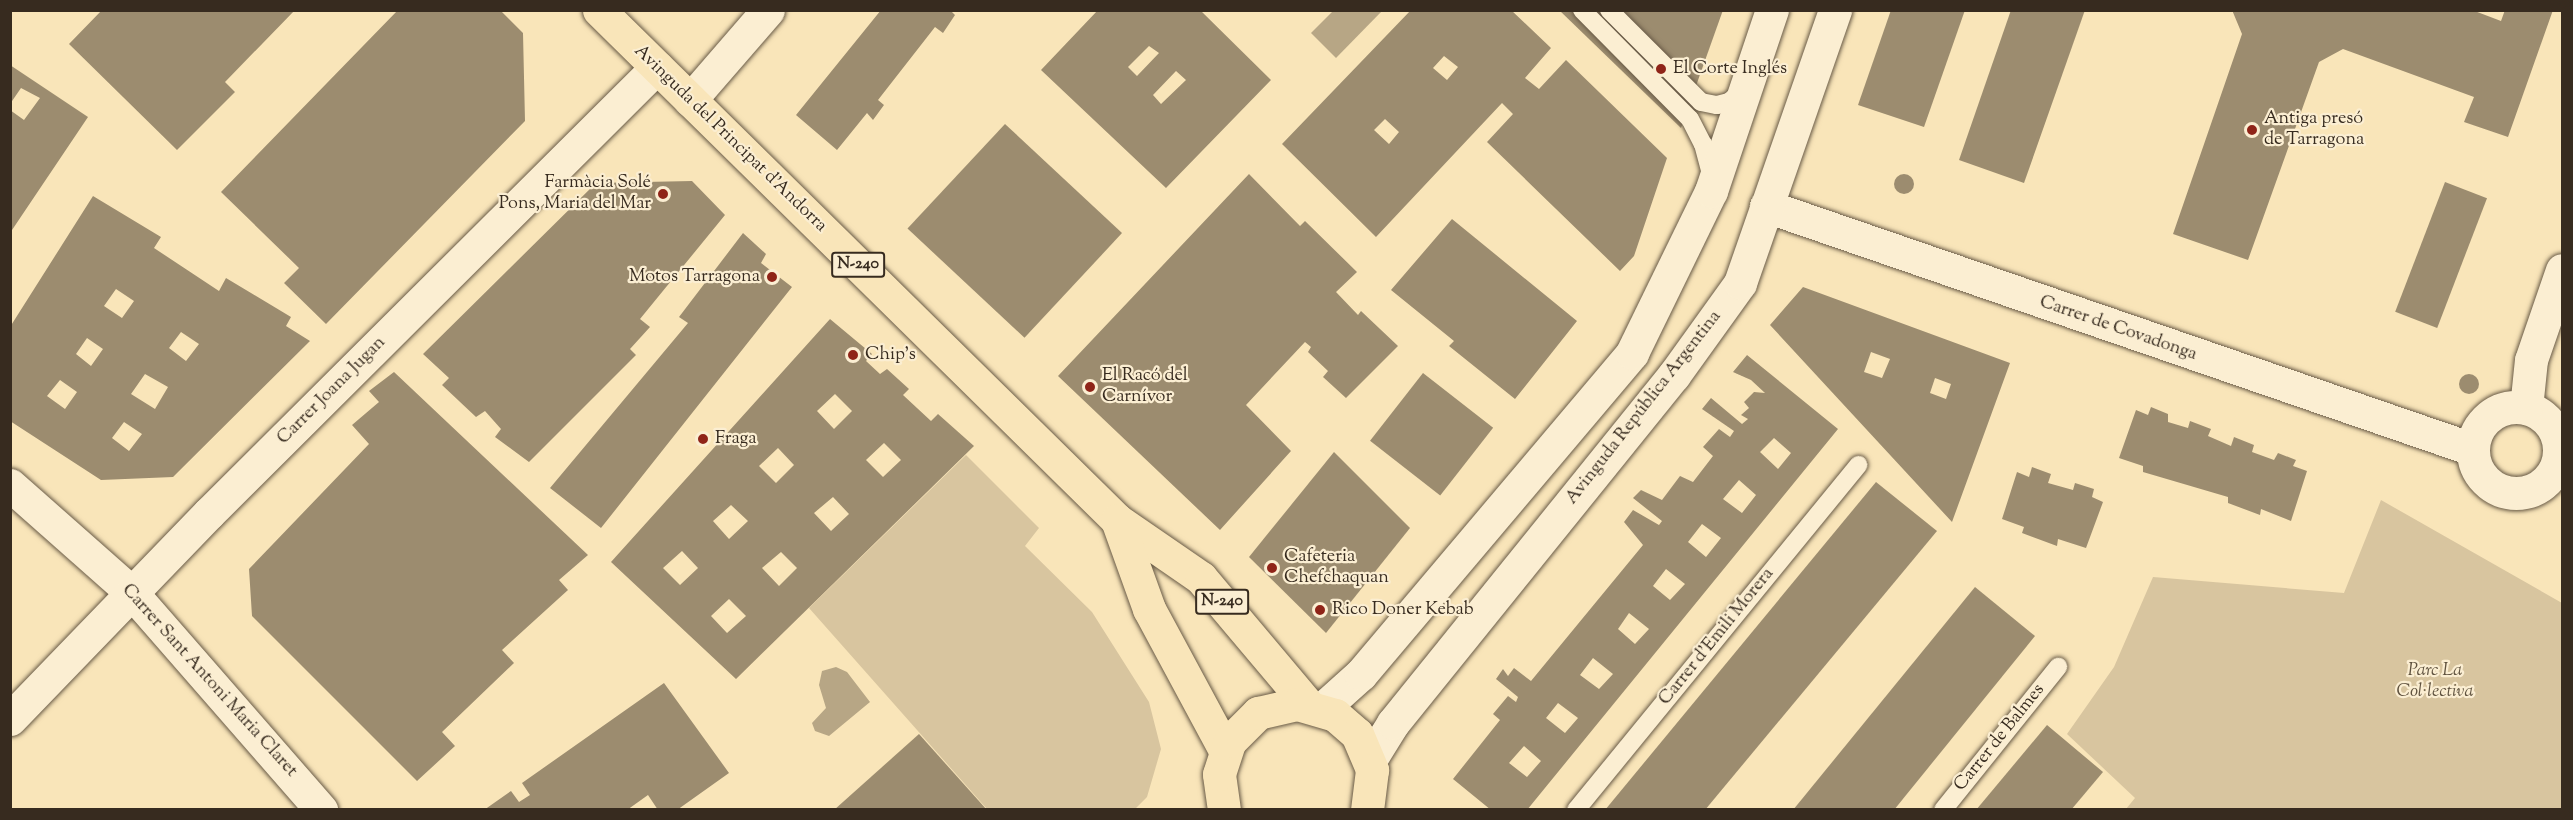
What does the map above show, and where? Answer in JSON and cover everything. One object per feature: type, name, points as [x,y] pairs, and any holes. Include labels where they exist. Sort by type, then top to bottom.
[{"type":"main road","name":"Avinguda del Principat d'Andorra","points":[[599,10],[1117,520],[1202,578],[1315,707]]},
{"type":"main road","name":"Avinguda del Principat d'Andorra","points":[[1117,520],[1149,609],[1225,750]]},
{"type":"main road","points":[[1218,806],[1219,774],[1225,750],[1236,733],[1258,713],[1287,704],[1315,707]]},
{"type":"main road","name":"N-240","points":[[1315,707],[1357,734],[1376,793]]},
{"type":"street","points":[[690,100],[768,10]]},
{"type":"street","points":[[1315,707],[1361,674],[1632,353],[1713,184],[1772,10]]},
{"type":"street","name":"Avinguda República Argentina","points":[[1376,793],[1393,723],[1674,375],[1740,283],[1835,10]]},
{"type":"street","name":"Carrer Joana Jugan","points":[[10,719],[132,593],[657,67]]},
{"type":"street","name":"Carrer de Covadonga","points":[[1766,206],[2472,449]]},
{"type":"street","points":[[2526,408],[2531,360],[2562,270]]},
{"type":"street","points":[[2531,360],[2562,350]]},
{"type":"street","points":[[2507,408],[2526,408],[2552,426],[2560,441],[2556,483],[2518,494],[2500,491],[2486,482],[2475,467],[2472,449],[2477,431],[2489,416],[2507,408]]},
{"type":"street","name":"Carrer Sant Antoni Maria Claret","points":[[10,484],[132,593],[321,810]]},
{"type":"lane","points":[[1582,10],[1690,119],[1703,144],[1713,184]]},
{"type":"lane","points":[[1610,10],[1701,102],[1717,105],[1729,102],[1745,89]]},
{"type":"lane","name":"Carrer d'Emili Morera","points":[[1575,810],[1858,465]]},
{"type":"lane","name":"Carrer de Balmes","points":[[1942,810],[2058,667]]},
{"type":"green space","points":[[966,455],[1039,528],[1025,546],[1092,612],[1149,702],[1161,749],[1147,797],[1135,809],[987,809],[809,608]]},
{"type":"green space","name":"Parc La Col·lectiva","points":[[2381,500],[2562,603],[2562,809],[2126,809],[2135,798],[2067,734],[2114,667],[2153,577],[2344,593]]},
{"type":"shaded area","points":[[1334,10],[1382,10],[1336,58],[1311,33]]},
{"type":"shaded area","points":[[836,667],[847,672],[870,702],[829,736],[815,731],[812,723],[826,708],[819,685],[822,671]]},
{"type":"building","points":[[102,10],[295,10],[225,82],[235,92],[177,150],[69,44]]},
{"type":"building","points":[[398,10],[500,10],[523,33],[525,121],[326,324],[284,283],[299,268],[221,192]]},
{"type":"building","points":[[881,10],[950,10],[955,15],[943,33],[935,27],[878,100],[884,105],[873,120],[867,113],[837,150],[796,115]]},
{"type":"building","points":[[1098,10],[1200,10],[1271,80],[1166,188],[1041,70]],"holes":[[[1149,46],[1159,53],[1137,76],[1128,67]],[[1176,71],[1186,80],[1161,104],[1153,95]]]},
{"type":"building","points":[[1411,10],[1511,10],[1551,48],[1525,78],[1539,89],[1566,60],[1667,158],[1634,256],[1620,271],[1487,142],[1513,114],[1502,103],[1376,237],[1282,144]],"holes":[[[1444,56],[1458,67],[1447,80],[1433,68]],[[1385,119],[1399,132],[1389,144],[1374,130]]]},
{"type":"building","name":"El Corte Inglés","points":[[1559,10],[1723,10],[1681,128]]},
{"type":"building","points":[[1891,10],[1965,10],[1924,127],[1858,105]]},
{"type":"building","points":[[2011,10],[2085,10],[2024,183],[1959,160]]},
{"type":"building","name":"Antiga presó de Tarragona","points":[[2232,10],[2472,10],[2501,21],[2505,10],[2553,10],[2508,137],[2464,122],[2474,97],[2343,49],[2319,62],[2248,260],[2173,234],[2242,34]]},
{"type":"building","points":[[10,65],[88,117],[10,233],[10,110],[24,120],[40,98],[21,88],[10,104]]},
{"type":"building","points":[[1005,124],[1122,233],[1024,338],[907,229]]},
{"type":"building","points":[[1249,174],[1300,226],[1305,221],[1357,272],[1336,292],[1358,315],[1361,311],[1398,346],[1346,398],[1323,377],[1328,371],[1308,352],[1311,347],[1305,342],[1246,405],[1291,451],[1220,530],[1058,376]]},
{"type":"building","points":[[1900,174],[1908,174],[1914,180],[1914,188],[1908,194],[1900,194],[1894,188],[1894,180]]},
{"type":"building","points":[[692,181],[725,215],[640,319],[650,327],[630,349],[636,355],[529,462],[495,437],[501,429],[485,411],[476,417],[442,385],[449,378],[423,354],[596,183]]},
{"type":"building","points":[[2445,182],[2487,198],[2437,328],[2395,312]]},
{"type":"building","points":[[93,196],[161,237],[154,248],[219,291],[226,278],[291,317],[286,326],[310,341],[173,477],[101,480],[10,421],[10,327]],"holes":[[[116,289],[134,301],[122,318],[104,306]],[[181,332],[199,344],[186,361],[169,348]],[[87,338],[103,349],[91,366],[76,354]],[[145,374],[168,387],[155,409],[131,394]],[[60,380],[77,392],[65,409],[47,396]],[[124,422],[142,434],[129,451],[112,438]]]},
{"type":"building","points":[[1452,219],[1577,321],[1515,399],[1449,346],[1454,341],[1391,290]]},
{"type":"building","points":[[743,233],[766,254],[761,263],[792,287],[601,528],[550,488],[688,323],[679,317]]},
{"type":"building","points":[[1803,287],[2010,363],[1952,522],[1770,325]],"holes":[[[1871,352],[1890,359],[1882,378],[1864,372]],[[1935,378],[1951,384],[1946,399],[1930,393]]]},
{"type":"building","points":[[830,319],[872,354],[866,361],[880,374],[887,369],[909,389],[903,395],[931,421],[938,414],[974,446],[736,679],[611,562]],"holes":[[[835,394],[852,411],[834,429],[817,411]],[[884,443],[901,460],[883,477],[866,460]],[[778,448],[794,465],[776,483],[759,466]],[[833,497],[849,514],[831,531],[814,513]],[[731,505],[748,521],[729,539],[713,521]],[[682,551],[698,568],[680,585],[663,568]],[[781,552],[797,568],[779,586],[762,568]],[[729,599],[746,616],[727,633],[711,616]]]},
{"type":"building","points":[[1747,355],[1838,429],[1527,810],[1491,810],[1453,779],[1500,720],[1493,714],[1508,696],[1516,702],[1518,697],[1496,679],[1503,669],[1508,676],[1514,668],[1531,681],[1643,545],[1624,522],[1633,510],[1659,525],[1662,521],[1633,498],[1641,490],[1662,500],[1680,476],[1693,482],[1713,456],[1703,447],[1719,429],[1730,437],[1734,431],[1702,409],[1711,398],[1742,424],[1748,419],[1741,415],[1749,408],[1744,402],[1754,392],[1765,393],[1751,380],[1733,372]],"holes":[[[1774,438],[1791,453],[1778,469],[1760,452]],[[1739,480],[1756,495],[1742,513],[1723,499]],[[1702,524],[1721,538],[1706,557],[1688,542]],[[1666,569],[1685,584],[1670,600],[1653,586]],[[1629,613],[1649,629],[1635,644],[1618,629]],[[1593,658],[1613,674],[1599,689],[1580,675]],[[1558,703],[1578,718],[1565,733],[1546,718]],[[1524,746],[1541,761],[1527,777],[1509,763]]]},
{"type":"building","points":[[394,372],[588,555],[559,580],[568,590],[502,650],[514,663],[442,732],[455,746],[417,781],[252,616],[249,569],[369,444],[352,425],[379,402],[369,391]]},
{"type":"building","points":[[1423,373],[1493,428],[1440,496],[1370,441]]},
{"type":"building","points":[[2465,374],[2473,374],[2479,380],[2479,388],[2473,394],[2465,394],[2459,388],[2459,380]]},
{"type":"building","points":[[2151,407],[2168,414],[2168,422],[2188,428],[2190,421],[2211,429],[2208,436],[2231,446],[2234,437],[2254,445],[2252,452],[2274,460],[2278,453],[2296,460],[2293,466],[2307,471],[2291,521],[2261,509],[2260,515],[2228,503],[2228,497],[2143,472],[2143,466],[2119,458],[2136,410],[2148,415]]},
{"type":"building","points":[[1334,452],[1410,528],[1326,633],[1249,557]]},
{"type":"building","points":[[2032,467],[2051,474],[2048,483],[2073,490],[2075,483],[2094,489],[2092,497],[2103,502],[2086,548],[2058,539],[2057,546],[2022,533],[2024,527],[2002,519],[2017,472],[2029,477]]},
{"type":"building","points":[[1876,482],[1937,531],[1705,810],[1605,810]]},
{"type":"building","points":[[1975,587],[2035,636],[1894,810],[1793,810]]},
{"type":"building","points":[[664,683],[729,773],[677,810],[658,810],[648,795],[627,810],[484,810],[511,791],[519,802],[530,795],[522,783]]},
{"type":"building","points":[[2047,725],[2103,772],[2071,810],[1976,810]]},
{"type":"building","points":[[919,734],[987,810],[834,810]]},
{"type":"place","name":"El Corte Inglés","points":[[1661,69]]},
{"type":"place","name":"Antiga presó de Tarragona","points":[[2252,130]]},
{"type":"place","name":"Farmàcia Solé Pons, Maria del Mar","points":[[663,194]]},
{"type":"place","name":"Motos Tarragona","points":[[772,277]]},
{"type":"place","name":"Chip's","points":[[853,355]]},
{"type":"place","name":"El Racó del Carnívor","points":[[1090,387]]},
{"type":"place","name":"Fraga","points":[[703,439]]},
{"type":"place","name":"Cafeteria Chefchaquan","points":[[1272,568]]},
{"type":"place","name":"Rico Doner Kebab","points":[[1320,610]]}]
